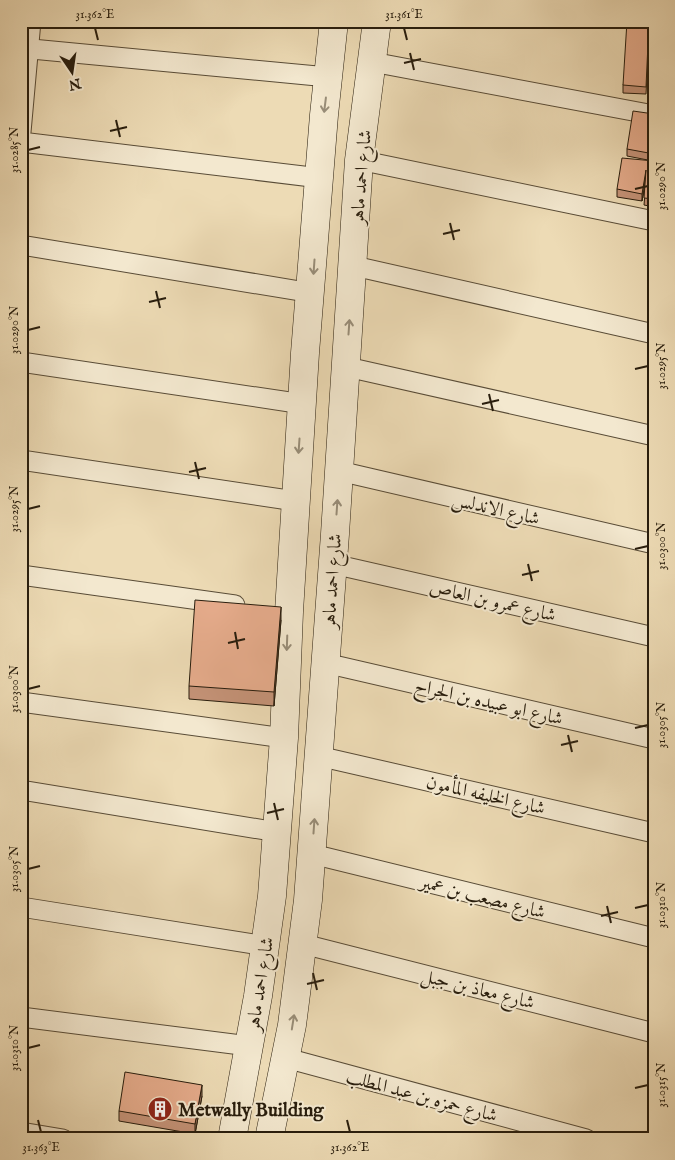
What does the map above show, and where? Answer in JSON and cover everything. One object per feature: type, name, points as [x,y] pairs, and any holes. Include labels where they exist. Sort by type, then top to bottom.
[{"type":"main road","name":"شارع احمد ماهر","points":[[232,1139],[266,946],[272,896],[284,738],[279,611],[295,501],[334,21]]},
{"type":"main road","name":"شارع احمد ماهر","points":[[268,1139],[292,1025],[308,900],[360,160],[377,21]]},
{"type":"main road","points":[[272,896],[308,900]]},
{"type":"street","points":[[21,132],[25,48],[31,21]]},
{"type":"street","points":[[25,48],[328,77]]},
{"type":"street","points":[[372,62],[654,115]]},
{"type":"street","points":[[21,142],[320,178]]},
{"type":"street","points":[[360,160],[654,221]]},
{"type":"street","points":[[21,245],[312,294]]},
{"type":"street","points":[[354,266],[654,334]]},
{"type":"street","points":[[21,362],[302,404]]},
{"type":"street","points":[[346,367],[654,436]]},
{"type":"street","points":[[21,460],[295,501]]},
{"type":"street","name":"شارع الاندلس","points":[[339,471],[654,544]]},
{"type":"street","name":"شارع عمرو بن العاص","points":[[333,564],[654,637]]},
{"type":"street","points":[[21,575],[250,607]]},
{"type":"street","name":"شارع ابو عبيده بن الجراح","points":[[325,663],[654,739]]},
{"type":"street","points":[[21,702],[284,738]]},
{"type":"street","name":"شارع الخليفه المأمون","points":[[318,756],[654,833]]},
{"type":"street","points":[[21,790],[277,832]]},
{"type":"street","name":"شارع مصعب بن عمير","points":[[312,854],[654,938]]},
{"type":"street","points":[[21,907],[266,946]]},
{"type":"street","name":"شارع معاذ بن جبل","points":[[303,944],[654,1033]]},
{"type":"street","points":[[21,1017],[249,1046]]},
{"type":"street","name":"شارع حمزه بن عبد المطلب","points":[[286,1058],[586,1139]]},
{"type":"street","points":[[21,1132],[62,1139]]},
{"type":"building","points":[[627,21],[649,21],[646,87],[623,85]]},
{"type":"building","points":[[633,111],[654,114],[654,154],[627,149]]},
{"type":"building","points":[[622,158],[654,161],[654,199],[644,198],[646,170],[642,194],[617,189]]},
{"type":"building","points":[[195,600],[281,607],[274,692],[189,686]]},
{"type":"building","name":"Metwally Building","points":[[125,1072],[202,1085],[195,1124],[119,1111]]},
{"type":"place","name":"Metwally Building","points":[[160,1109]]}]
